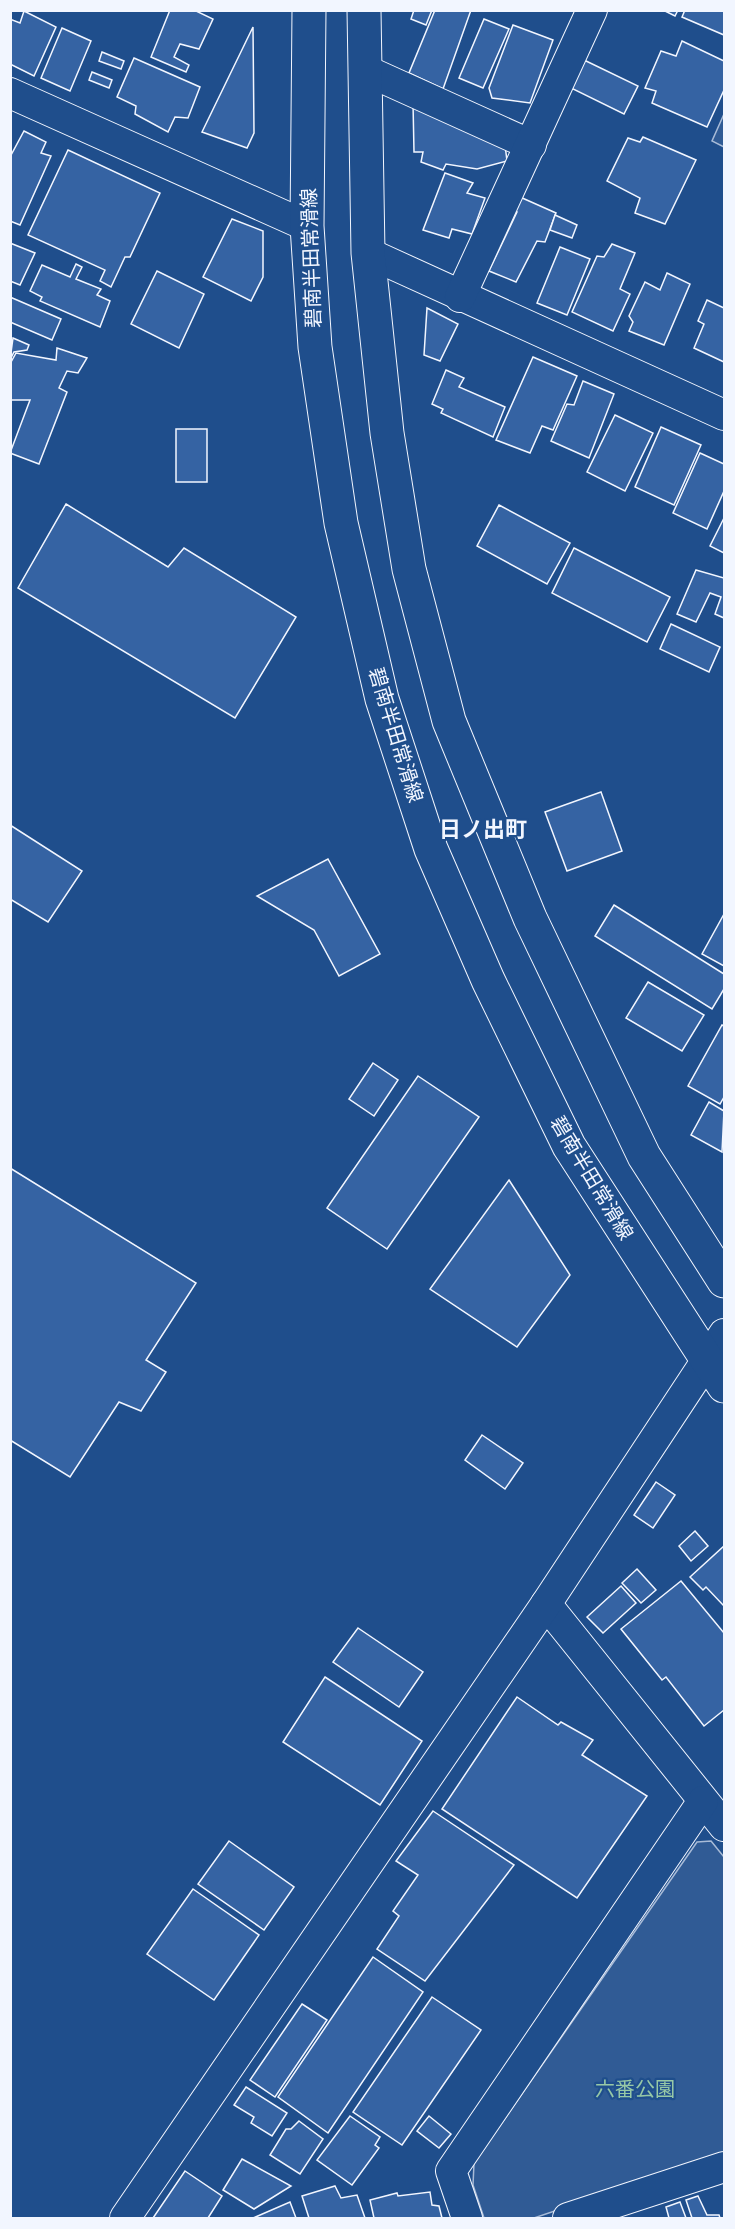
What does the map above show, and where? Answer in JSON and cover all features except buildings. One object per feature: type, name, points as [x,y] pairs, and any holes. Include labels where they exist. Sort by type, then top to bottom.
[{"type":"main road","name":"碧南半田常滑線","points":[[309,10],[307,226],[315,346],[341,523],[382,699],[431,849],[488,980],[569,1146],[716,1374]]},
{"type":"main road","points":[[364,10],[368,253],[387,433],[409,570],[449,721],[530,918],[644,1156],[724,1281]]},
{"type":"street","points":[[460,297],[592,10]]},
{"type":"street","points":[[364,70],[531,145]]},
{"type":"street","points":[[10,93],[307,226]]},
{"type":"street","points":[[368,253],[460,297],[724,415]]},
{"type":"street","points":[[124,2218],[546,1604],[716,1374],[724,1335]]},
{"type":"street","points":[[546,1604],[724,1827]]},
{"type":"street","points":[[467,2218],[451,2171],[703,1801]]},
{"type":"street","points":[[568,2218],[724,2167]]},
{"type":"shaded area","points":[[724,114],[724,147],[712,141]]},
{"type":"shaded area","name":"六番公園","points":[[711,1841],[724,1857],[724,2154],[534,2218],[484,2218],[473,2185],[474,2163],[697,1842]]},
{"type":"district","name":"日ノ出町","points":[[483,829]]}]
